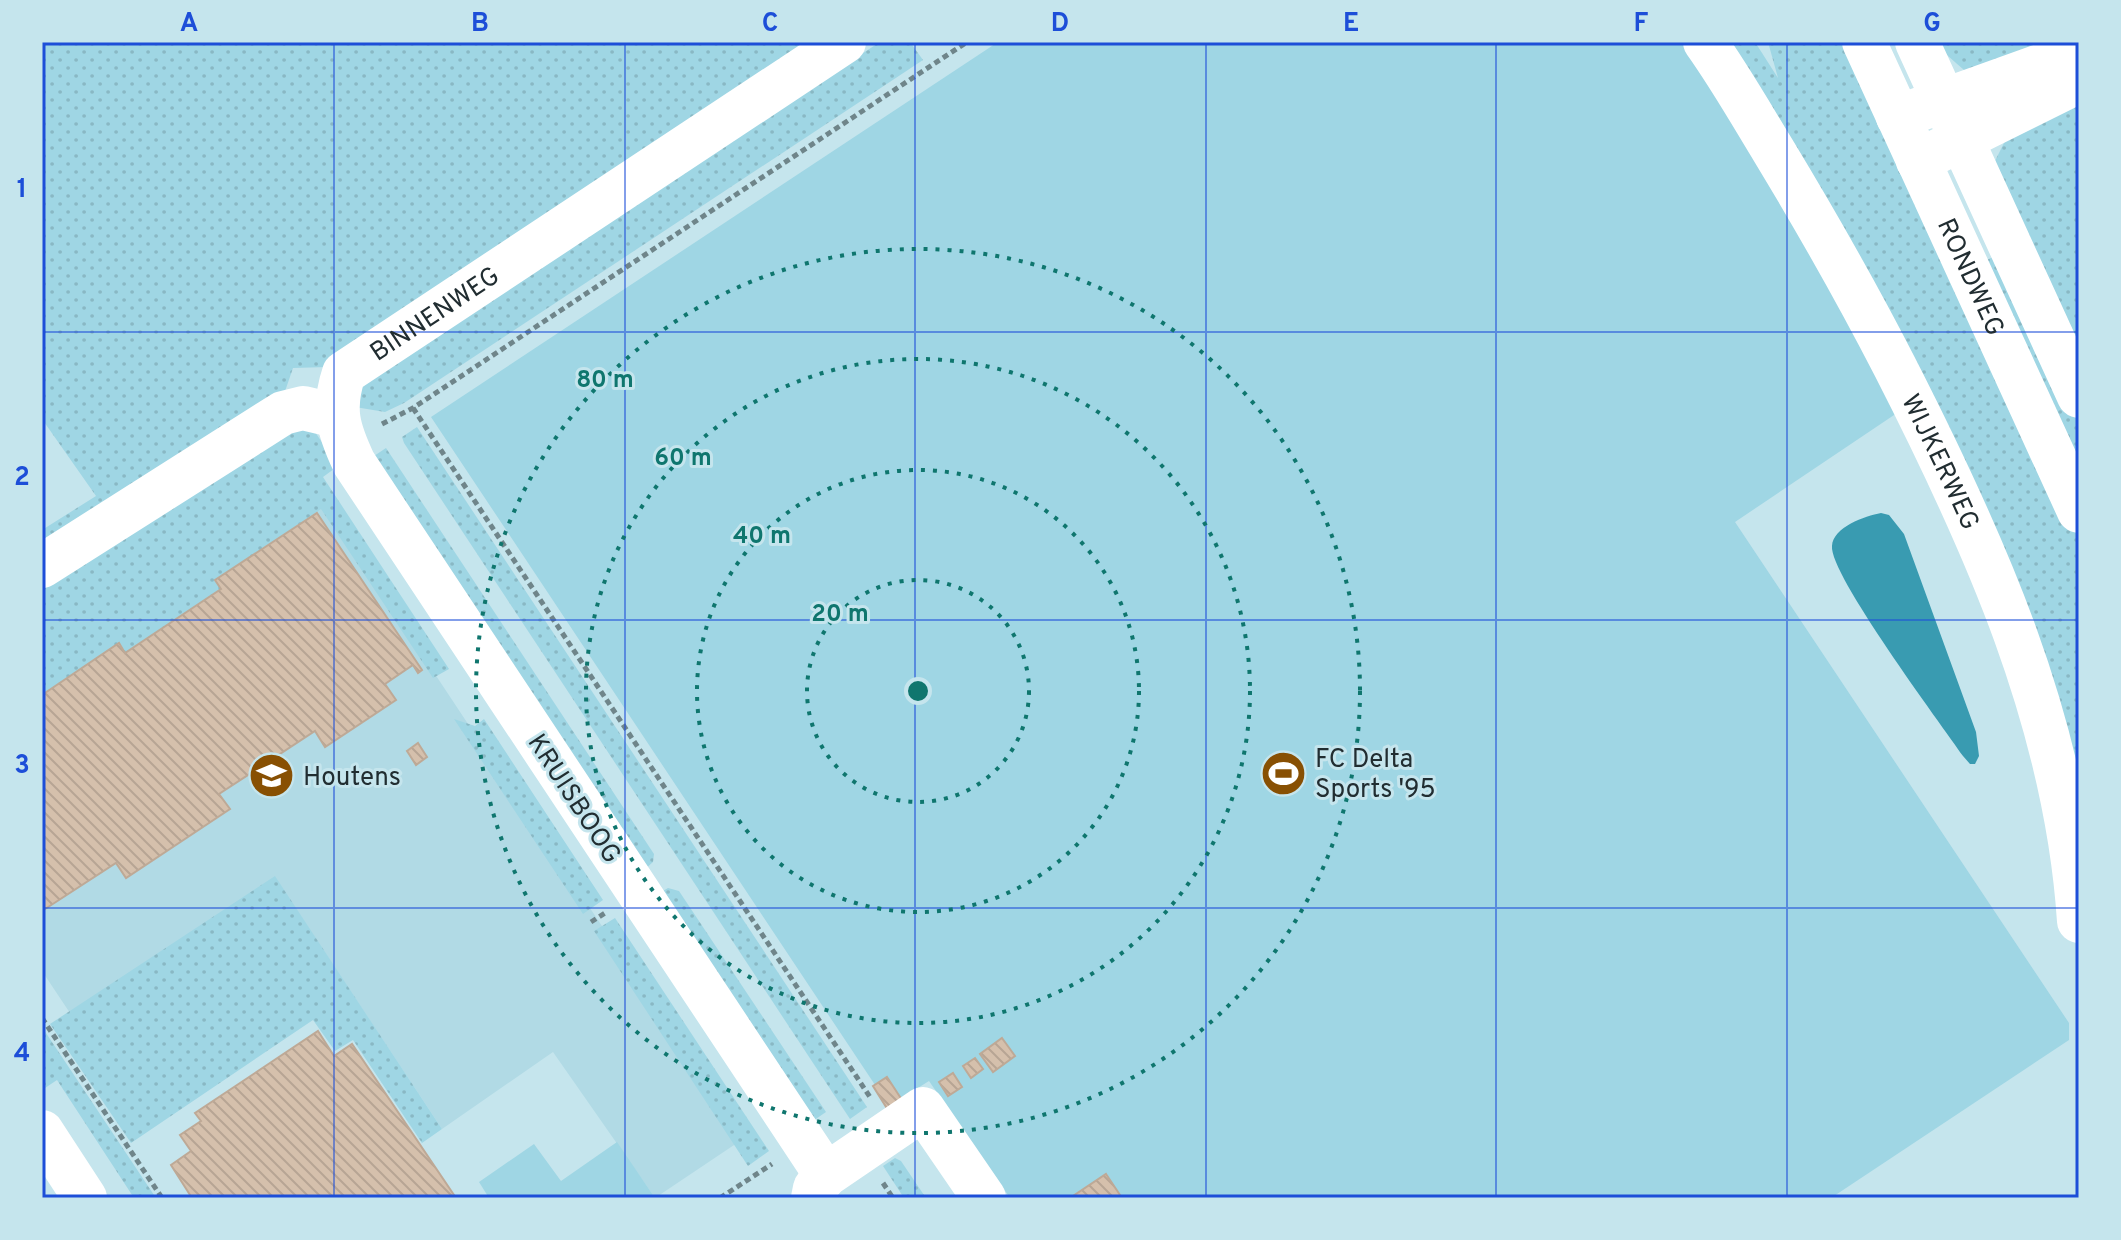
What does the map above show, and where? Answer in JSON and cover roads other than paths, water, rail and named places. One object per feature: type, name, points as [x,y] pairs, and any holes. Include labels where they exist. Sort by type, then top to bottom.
[{"type":"street","name":"BINNENWEG","points":[[337,416],[337,393],[344,373],[844,42]]},
{"type":"street","name":"WIJKERWEG","points":[[1705,42],[1833,250],[1871,320],[1939,453],[2000,591],[2028,666],[2048,741],[2066,827],[2079,921]]},
{"type":"street","name":"RONDWEG","points":[[1864,42],[2079,511]]},
{"type":"street","name":"RONDWEG","points":[[1917,42],[2079,396]]},
{"type":"street","points":[[1898,117],[2051,62],[2079,43]]},
{"type":"street","points":[[1918,161],[2079,79]]},
{"type":"street","points":[[42,566],[283,413],[303,408],[337,416]]},
{"type":"street","name":"KRUISBOOG","points":[[337,416],[342,438],[354,463],[819,1187],[891,1130],[923,1109],[984,1198]]},
{"type":"street","points":[[42,1132],[85,1198]]},
{"type":"place","name":"FC Delta Sports '95","points":[[1284,773]]},
{"type":"place","name":"Houtens","points":[[272,776]]}]
